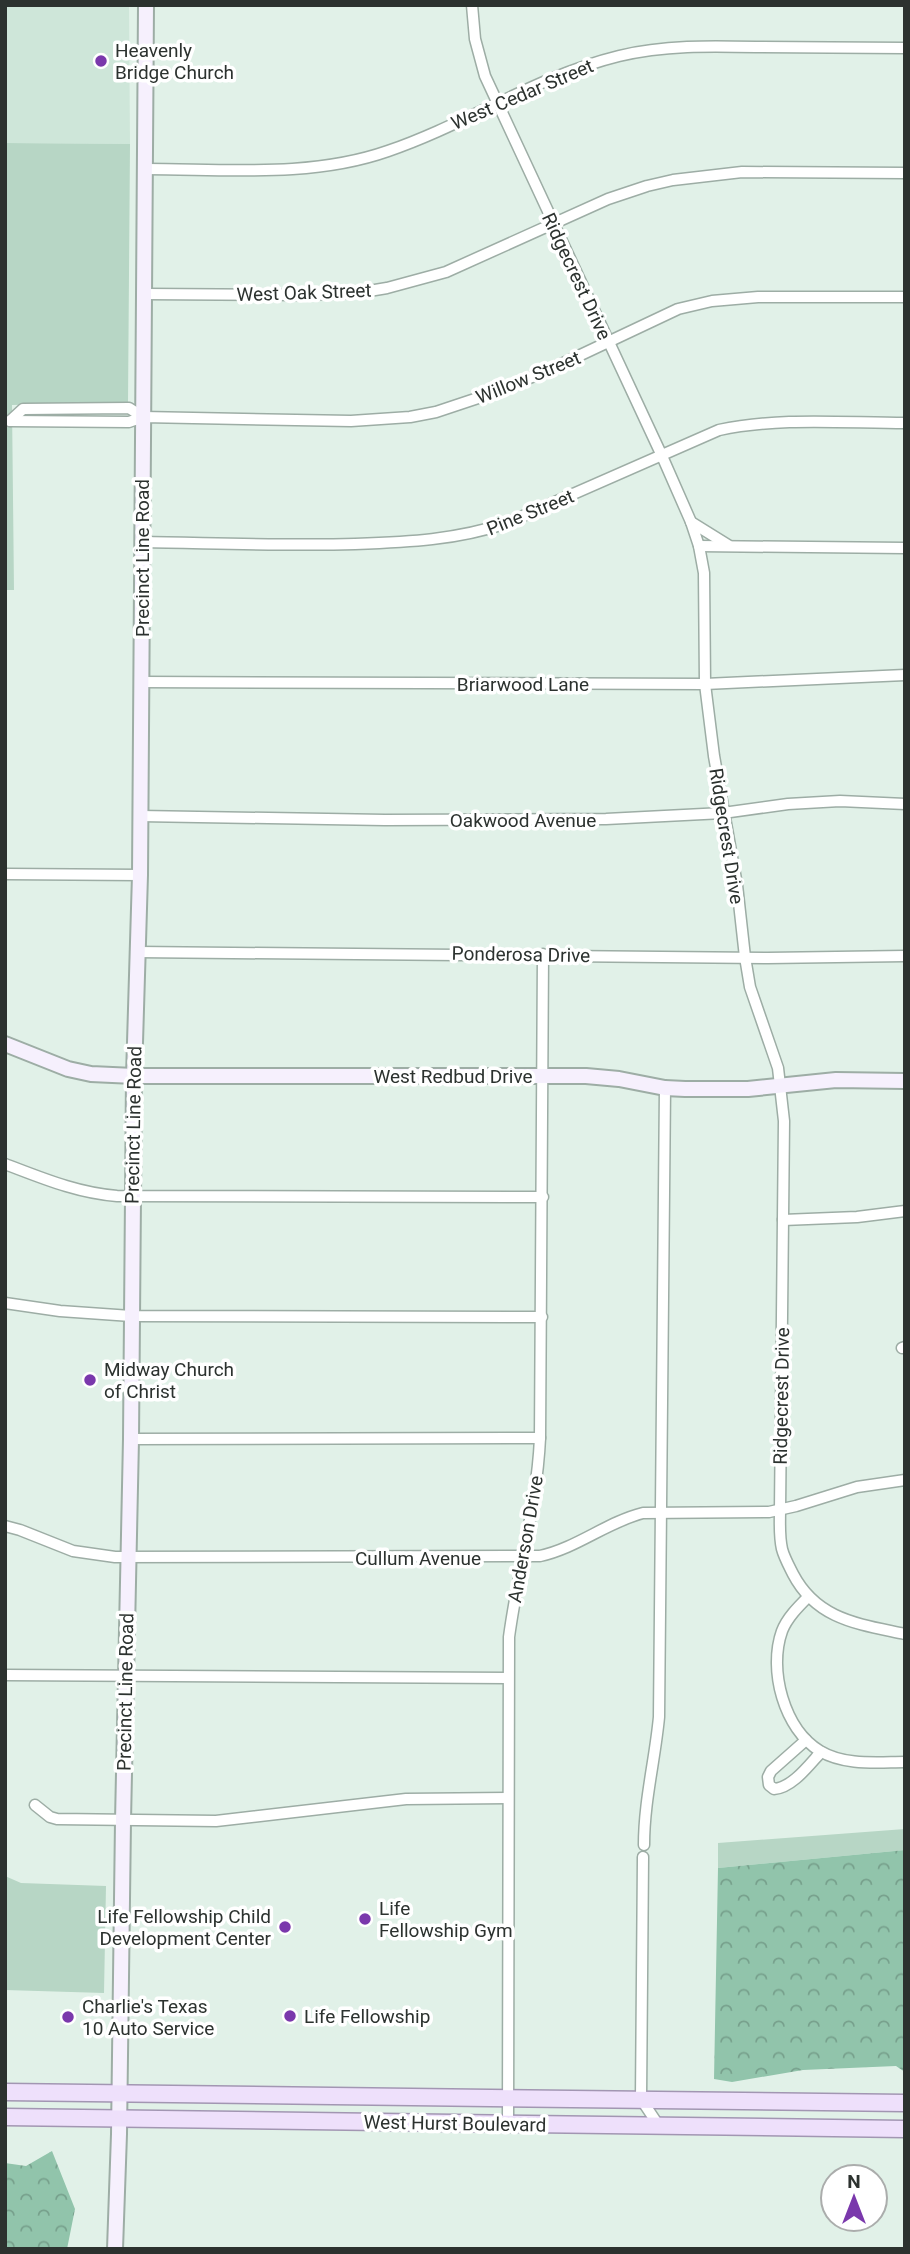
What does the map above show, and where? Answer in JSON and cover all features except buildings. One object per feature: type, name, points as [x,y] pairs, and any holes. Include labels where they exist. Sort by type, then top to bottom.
[{"type":"main road","name":"Precinct Line Road","points":[[116,2248],[140,816],[146,5]]},
{"type":"main road","name":"West Redbud Drive","points":[[5,1044],[68,1069],[91,1074],[134,1076],[586,1076],[665,1088],[748,1089],[836,1080],[905,1081]]},
{"type":"main road","name":"West Hurst Boulevard","points":[[5,2092],[905,2103]]},
{"type":"main road","points":[[855,2129],[856,2102]]},
{"type":"main road","name":"West Hurst Boulevard","points":[[5,2118],[905,2129]]},
{"type":"street","name":"Ridgecrest Drive","points":[[472,5],[477,50],[485,76],[662,456],[699,546],[704,573],[705,684],[723,813],[737,885],[750,987],[778,1068],[784,1121],[780,1510],[782,1550],[798,1584],[808,1597],[836,1616],[905,1634]]},
{"type":"street","name":"West Cedar Street","points":[[146,169],[277,169],[332,165],[388,151],[546,81],[598,61],[665,48],[905,48]]},
{"type":"street","name":"West Oak Street","points":[[145,294],[308,295],[363,292],[446,272],[629,192],[685,177],[742,172],[905,173]]},
{"type":"street","name":"Willow Street","points":[[143,417],[129,408],[23,409],[10,421],[129,422],[143,417],[351,421],[410,417],[436,412],[499,391],[678,310],[712,301],[758,296],[905,298]]},
{"type":"street","name":"Pine Street","points":[[142,542],[323,545],[416,542],[450,538],[474,534],[507,523],[719,430],[743,425],[905,423]]},
{"type":"street","points":[[691,522],[731,546]]},
{"type":"street","points":[[699,546],[905,548]]},
{"type":"street","name":"Briarwood Lane","points":[[141,682],[705,684],[905,675]]},
{"type":"street","name":"Oakwood Avenue","points":[[140,816],[606,820],[723,813],[788,804],[840,801],[905,804]]},
{"type":"street","points":[[5,874],[139,875]]},
{"type":"street","name":"Ponderosa Drive","points":[[137,952],[905,956]]},
{"type":"street","name":"Anderson Drive","points":[[508,2124],[509,1637],[537,1483],[540,1438],[543,954]]},
{"type":"street","points":[[644,1844],[644,1814],[659,1717],[665,1088]]},
{"type":"street","points":[[5,1164],[94,1194],[543,1197]]},
{"type":"street","points":[[783,1220],[905,1211]]},
{"type":"street","points":[[5,1303],[74,1313],[131,1316],[542,1317]]},
{"type":"street","points":[[131,1439],[540,1438]]},
{"type":"street","name":"Cullum Avenue","points":[[5,1526],[74,1551],[128,1557],[522,1557],[551,1553],[628,1517],[643,1513],[780,1510],[857,1488],[905,1480]]},
{"type":"street","points":[[808,1597],[782,1630],[778,1650],[779,1684],[789,1716],[806,1740],[821,1752],[847,1760],[905,1762]]},
{"type":"street","points":[[5,1675],[508,1678]]},
{"type":"street","points":[[806,1740],[771,1771],[768,1777],[769,1785],[774,1789],[781,1789],[821,1752]]},
{"type":"street","points":[[35,1805],[57,1819],[216,1821],[406,1799],[508,1798]]},
{"type":"street","points":[[643,1857],[641,2099],[659,2126]]},
{"type":"shaded area","points":[[5,5],[129,5],[130,144],[5,143]]},
{"type":"shaded area","points":[[5,143],[130,144],[128,403],[12,405],[14,590],[5,590]]},
{"type":"shaded area","points":[[905,1829],[905,1850],[718,1868],[718,1843]]},
{"type":"shaded area","points":[[5,1876],[21,1883],[106,1886],[104,1993],[5,1990]]},
{"type":"green space","points":[[905,1850],[905,2072],[896,2066],[803,2070],[732,2082],[714,2079],[718,1868]]},
{"type":"green space","points":[[52,2151],[75,2209],[67,2249],[5,2249],[5,2163],[26,2166]]},
{"type":"place","name":"Heavenly Bridge Church","points":[[101,61]]},
{"type":"place","name":"Midway Church of Christ","points":[[90,1380]]},
{"type":"place","name":"Life Fellowship Gym","points":[[365,1919]]},
{"type":"place","name":"Life Fellowship Child Development Center","points":[[285,1927]]},
{"type":"place","name":"Life Fellowship","points":[[290,2016]]},
{"type":"place","name":"Charlie's Texas 10 Auto Service","points":[[68,2017]]}]
